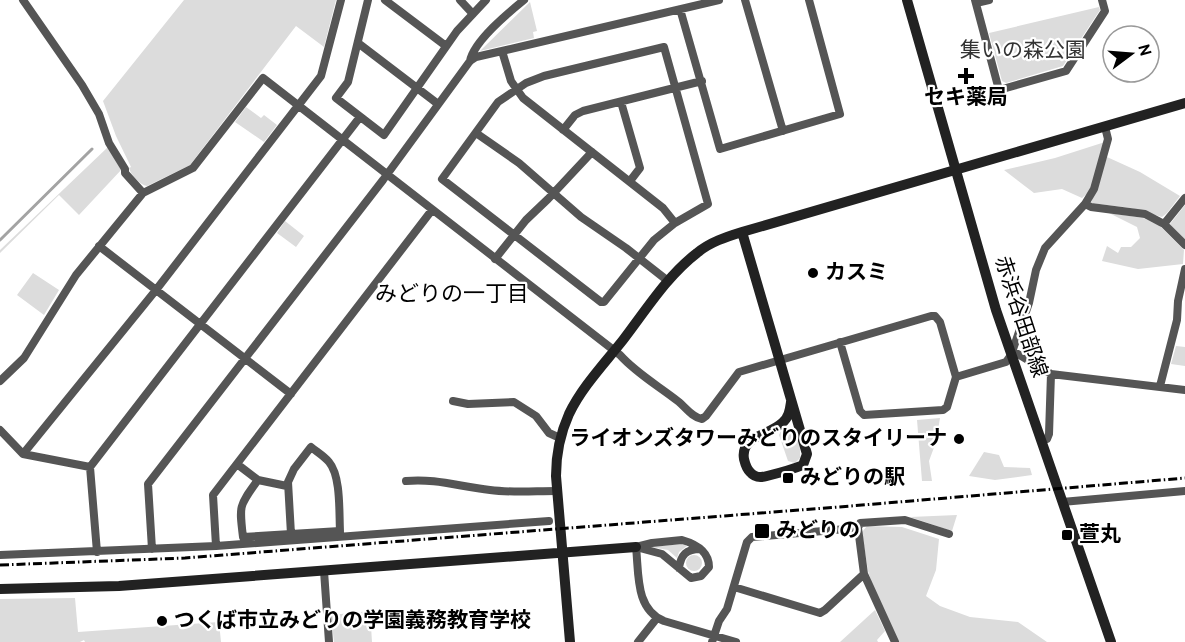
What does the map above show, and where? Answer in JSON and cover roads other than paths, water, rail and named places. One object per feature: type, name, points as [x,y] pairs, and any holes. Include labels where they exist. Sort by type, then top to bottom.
[{"type":"street","points":[[22,0],[82,85],[99,114],[108,143],[125,169],[125,173],[143,193]]},
{"type":"street","points":[[23,454],[156,290],[321,76],[341,0]]},
{"type":"street","points":[[368,0],[348,82],[336,98],[384,135],[446,46],[486,0]]},
{"type":"street","points":[[385,0],[446,46]]},
{"type":"street","points":[[460,0],[473,14]]},
{"type":"street","points":[[470,61],[472,52],[497,24],[524,0]]},
{"type":"street","points":[[153,549],[148,484],[387,175],[470,61],[476,57],[719,0]]},
{"type":"street","points":[[745,0],[783,130]]},
{"type":"street","points":[[680,9],[720,148],[840,114],[809,0]]},
{"type":"street","name":"赤浜谷田部線","points":[[907,0],[996,309],[1111,642]]},
{"type":"street","points":[[988,0],[975,1],[999,90],[1066,71],[1105,10],[1102,0]]},
{"type":"street","points":[[358,43],[438,104]]},
{"type":"street","points":[[664,47],[708,204],[675,223],[654,240],[604,302],[514,236],[442,178],[498,102],[516,89],[544,76],[664,47]]},
{"type":"street","points":[[502,51],[506,69],[516,89],[532,106],[630,181],[663,208],[675,223]]},
{"type":"street","points":[[0,381],[24,358],[76,275],[143,193],[193,168],[262,78],[614,351],[632,368],[682,404],[698,419],[706,416],[740,372],[840,342],[935,316],[940,322],[956,377],[947,407],[943,410],[864,416],[860,411],[840,342]]},
{"type":"street","points":[[563,130],[578,113],[702,81]]},
{"type":"street","points":[[621,102],[640,168],[630,181]]},
{"type":"street","points":[[570,642],[556,491],[556,458],[560,438],[580,396],[668,281],[699,251],[719,240],[742,232],[1185,103]]},
{"type":"street","points":[[97,552],[90,467],[360,117]]},
{"type":"street","points":[[956,377],[1006,362],[1012,353],[1029,303],[1036,270],[1045,248],[1085,204],[1094,189],[1108,139],[1105,127]]},
{"type":"street","points":[[476,133],[519,163],[581,217],[668,281]]},
{"type":"street","points":[[495,259],[526,220],[592,152]]},
{"type":"street","points":[[1164,224],[1185,198]]},
{"type":"street","points":[[1085,204],[1091,207],[1145,214],[1164,224],[1185,245]]},
{"type":"street","points":[[216,546],[213,495],[432,210]]},
{"type":"street","points":[[742,232],[807,454],[803,465],[764,477],[756,477],[748,471],[746,465],[743,454],[747,444],[782,424],[788,417],[791,402]]},
{"type":"street","points":[[99,246],[291,394]]},
{"type":"street","points":[[1160,386],[1177,320],[1178,301],[1185,269]]},
{"type":"street","points":[[1012,353],[1051,374],[1185,390]]},
{"type":"street","points":[[1041,441],[1047,439],[1049,434],[1051,374]]},
{"type":"street","points":[[453,401],[468,404],[514,402],[536,416],[549,433],[560,438]]},
{"type":"street","points":[[782,424],[800,432]]},
{"type":"street","points":[[0,430],[23,454],[90,467]]},
{"type":"street","points":[[258,480],[242,503],[240,511],[243,537],[340,531],[336,473],[330,462],[311,447],[291,473],[287,486],[291,534]]},
{"type":"street","points":[[237,464],[258,480],[287,486]]},
{"type":"street","points":[[405,481],[421,479],[443,481],[488,490],[556,491]]},
{"type":"street","points":[[1062,502],[1185,491]]},
{"type":"street","points":[[895,642],[864,574],[858,528],[860,523],[905,520],[949,534]]},
{"type":"street","points":[[0,555],[216,546],[549,521]]},
{"type":"street","points":[[713,639],[719,621],[727,609],[747,542],[752,537],[858,528]]},
{"type":"street","points":[[0,589],[119,585],[562,554],[682,540],[700,549],[709,563],[706,572],[701,576],[691,578],[662,554],[636,547]]},
{"type":"street","points":[[636,547],[642,598],[647,609],[657,618],[713,639],[736,642]]},
{"type":"street","points":[[679,568],[681,557],[686,552],[700,549]]},
{"type":"street","points":[[324,571],[329,642]]},
{"type":"street","points":[[734,587],[820,613],[864,574]]},
{"type":"street","points":[[638,642],[657,618]]},
{"type":"waterway","points":[[0,240],[92,149]]},
{"type":"railway","points":[[0,565],[185,558],[1185,478]]},
{"type":"place","name":"セキ薬局","points":[[966,76]]},
{"type":"place","name":"カスミ","points":[[813,273]]},
{"type":"place","name":"ライオンズタワーみどりのスタイリーナ","points":[[959,439]]},
{"type":"place","name":"みどりの駅","points":[[788,478]]},
{"type":"place","name":"みどりの","points":[[762,531]]},
{"type":"place","name":"萱丸","points":[[1067,535]]},
{"type":"place","name":"つくば市立みどりの学園義務教育学校","points":[[162,621]]},
{"type":"district","name":"みどりの一丁目","points":[[452,295]]},
{"type":"park label","name":"集いの森公園","points":[[1023,51]]}]
